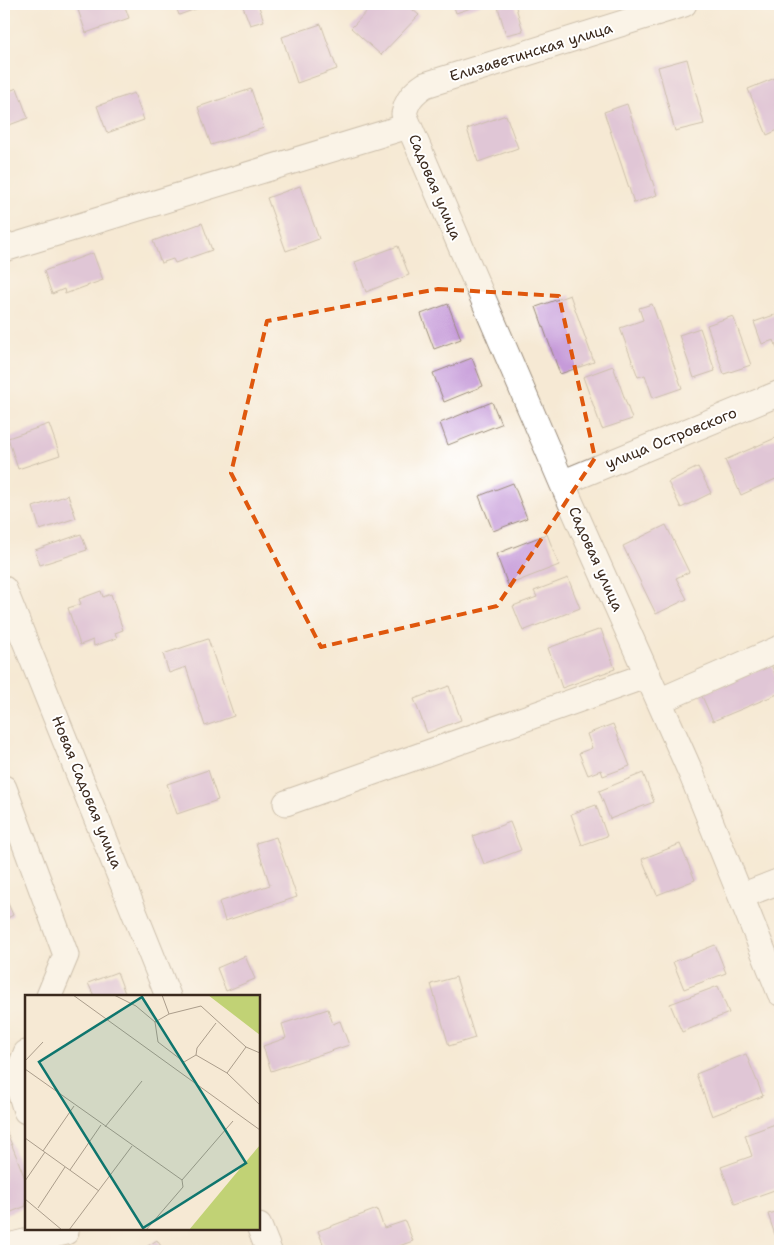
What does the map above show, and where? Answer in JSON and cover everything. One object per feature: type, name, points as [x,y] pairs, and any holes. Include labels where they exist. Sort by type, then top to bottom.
[{"type":"street","name":"Елизаветинская улица","points":[[408,126],[404,114],[406,103],[415,92],[425,85],[684,4]]},
{"type":"street","points":[[4,249],[189,191],[408,126]]},
{"type":"street","name":"Садовая улица","points":[[408,126],[562,483],[691,772],[780,994]]},
{"type":"street","name":"улица Островского","points":[[562,483],[780,393]]},
{"type":"street","name":"Новая Садовая улица","points":[[4,589],[168,995]]},
{"type":"street","points":[[659,700],[780,648]]},
{"type":"street","points":[[286,803],[648,675]]},
{"type":"street","points":[[4,788],[66,955],[49,995]]},
{"type":"street","points":[[741,896],[780,881]]},
{"type":"street","points":[[25,1054],[10,1078],[25,1109]]},
{"type":"street","points":[[260,1228],[269,1251]]},
{"type":"street","points":[[4,1247],[70,1237]]},
{"type":"highlighted area","points":[[438,289],[559,296],[595,458],[497,606],[321,647],[231,473],[267,321]]},
{"type":"building","points":[[76,4],[124,4],[129,18],[86,33]]},
{"type":"building","points":[[175,4],[200,4],[201,7],[179,15]]},
{"type":"building","points":[[242,4],[258,4],[264,21],[250,25]]},
{"type":"building","points":[[374,4],[406,4],[419,15],[381,55],[351,28]]},
{"type":"building","points":[[453,4],[483,4],[456,13]]},
{"type":"building","points":[[515,4],[523,31],[506,35],[498,7]]},
{"type":"building","points":[[321,24],[337,69],[297,83],[282,37]]},
{"type":"building","points":[[687,59],[704,124],[675,131],[658,67]]},
{"type":"building","points":[[780,76],[780,129],[767,135],[748,89]]},
{"type":"building","points":[[17,88],[28,118],[4,127],[4,93]]},
{"type":"building","points":[[251,89],[264,128],[211,145],[198,107]]},
{"type":"building","points":[[134,93],[144,120],[107,133],[97,106]]},
{"type":"building","points":[[627,104],[657,195],[634,203],[604,112]]},
{"type":"building","points":[[506,115],[518,148],[478,162],[467,129]]},
{"type":"building","points":[[300,186],[319,239],[286,251],[267,198]]},
{"type":"building","points":[[202,223],[212,250],[175,263],[173,259],[161,263],[153,241]]},
{"type":"building","points":[[398,246],[409,275],[366,292],[355,262]]},
{"type":"building","points":[[93,253],[103,280],[65,294],[64,289],[52,294],[44,271]]},
{"type":"building","points":[[570,295],[594,362],[560,374],[536,307]]},
{"type":"building","points":[[448,304],[461,339],[434,349],[421,314]]},
{"type":"building","points":[[652,304],[682,388],[653,398],[645,375],[638,377],[620,328],[643,320],[639,308]]},
{"type":"building","points":[[780,313],[780,356],[774,340],[762,344],[754,322]]},
{"type":"building","points":[[733,316],[751,365],[724,374],[707,325]]},
{"type":"building","points":[[700,328],[715,371],[694,378],[679,335]]},
{"type":"building","points":[[472,358],[483,386],[444,402],[433,373]]},
{"type":"building","points":[[613,366],[632,419],[602,429],[583,377]]},
{"type":"building","points":[[492,402],[501,424],[448,445],[440,423]]},
{"type":"building","points":[[49,424],[60,455],[18,469],[8,438]]},
{"type":"building","points":[[780,436],[780,477],[741,495],[725,460]]},
{"type":"building","points":[[698,467],[711,493],[681,508],[668,482]]},
{"type":"building","points":[[513,483],[527,518],[493,531],[479,496]]},
{"type":"building","points":[[68,495],[76,518],[40,530],[33,507]]},
{"type":"building","points":[[666,525],[689,572],[676,578],[687,599],[656,614],[623,546]]},
{"type":"building","points":[[81,534],[87,550],[40,565],[35,550]]},
{"type":"building","points":[[547,534],[559,565],[508,585],[496,554]]},
{"type":"building","points":[[568,578],[580,608],[523,631],[513,606],[537,597],[534,591]]},
{"type":"building","points":[[101,591],[103,597],[111,594],[123,630],[115,633],[117,638],[94,646],[93,640],[80,645],[68,608],[81,604],[79,599]]},
{"type":"building","points":[[601,629],[615,669],[562,688],[548,648]]},
{"type":"building","points":[[208,639],[234,716],[205,726],[186,667],[169,673],[163,654]]},
{"type":"building","points":[[771,664],[780,687],[780,693],[713,721],[701,694]]},
{"type":"building","points":[[449,686],[461,720],[427,733],[414,699]]},
{"type":"building","points":[[613,724],[630,766],[603,776],[601,770],[588,775],[579,753],[592,748],[587,734]]},
{"type":"building","points":[[208,770],[218,800],[177,814],[167,784]]},
{"type":"building","points":[[643,773],[654,802],[610,819],[599,791]]},
{"type":"building","points":[[596,805],[607,836],[582,845],[571,814]]},
{"type":"building","points":[[510,822],[521,850],[484,864],[473,836]]},
{"type":"building","points":[[276,837],[297,897],[225,921],[219,902],[270,885],[256,843]]},
{"type":"building","points":[[680,844],[695,880],[657,895],[642,859]]},
{"type":"building","points":[[4,894],[13,915],[4,920]]},
{"type":"building","points":[[715,945],[726,973],[684,989],[673,962]]},
{"type":"building","points":[[245,956],[255,979],[226,991],[217,968]]},
{"type":"building","points":[[117,972],[126,995],[94,995],[88,983]]},
{"type":"building","points":[[456,977],[475,1038],[449,1046],[431,984]]},
{"type":"building","points":[[718,986],[729,1013],[682,1032],[670,1004]]},
{"type":"building","points":[[328,1009],[333,1024],[340,1021],[349,1045],[271,1071],[263,1046],[286,1038],[282,1024]]},
{"type":"building","points":[[746,1054],[763,1096],[712,1116],[696,1074]]},
{"type":"building","points":[[778,1123],[780,1129],[780,1188],[735,1204],[721,1167],[752,1156],[745,1135]]},
{"type":"building","points":[[4,1125],[25,1178],[25,1206],[4,1215]]},
{"type":"building","points":[[377,1209],[384,1228],[405,1221],[413,1241],[385,1251],[326,1251],[318,1231]]},
{"type":"building","points":[[780,1211],[780,1234],[775,1235],[768,1214]]},
{"type":"building","points":[[157,1240],[164,1251],[140,1251]]}]
